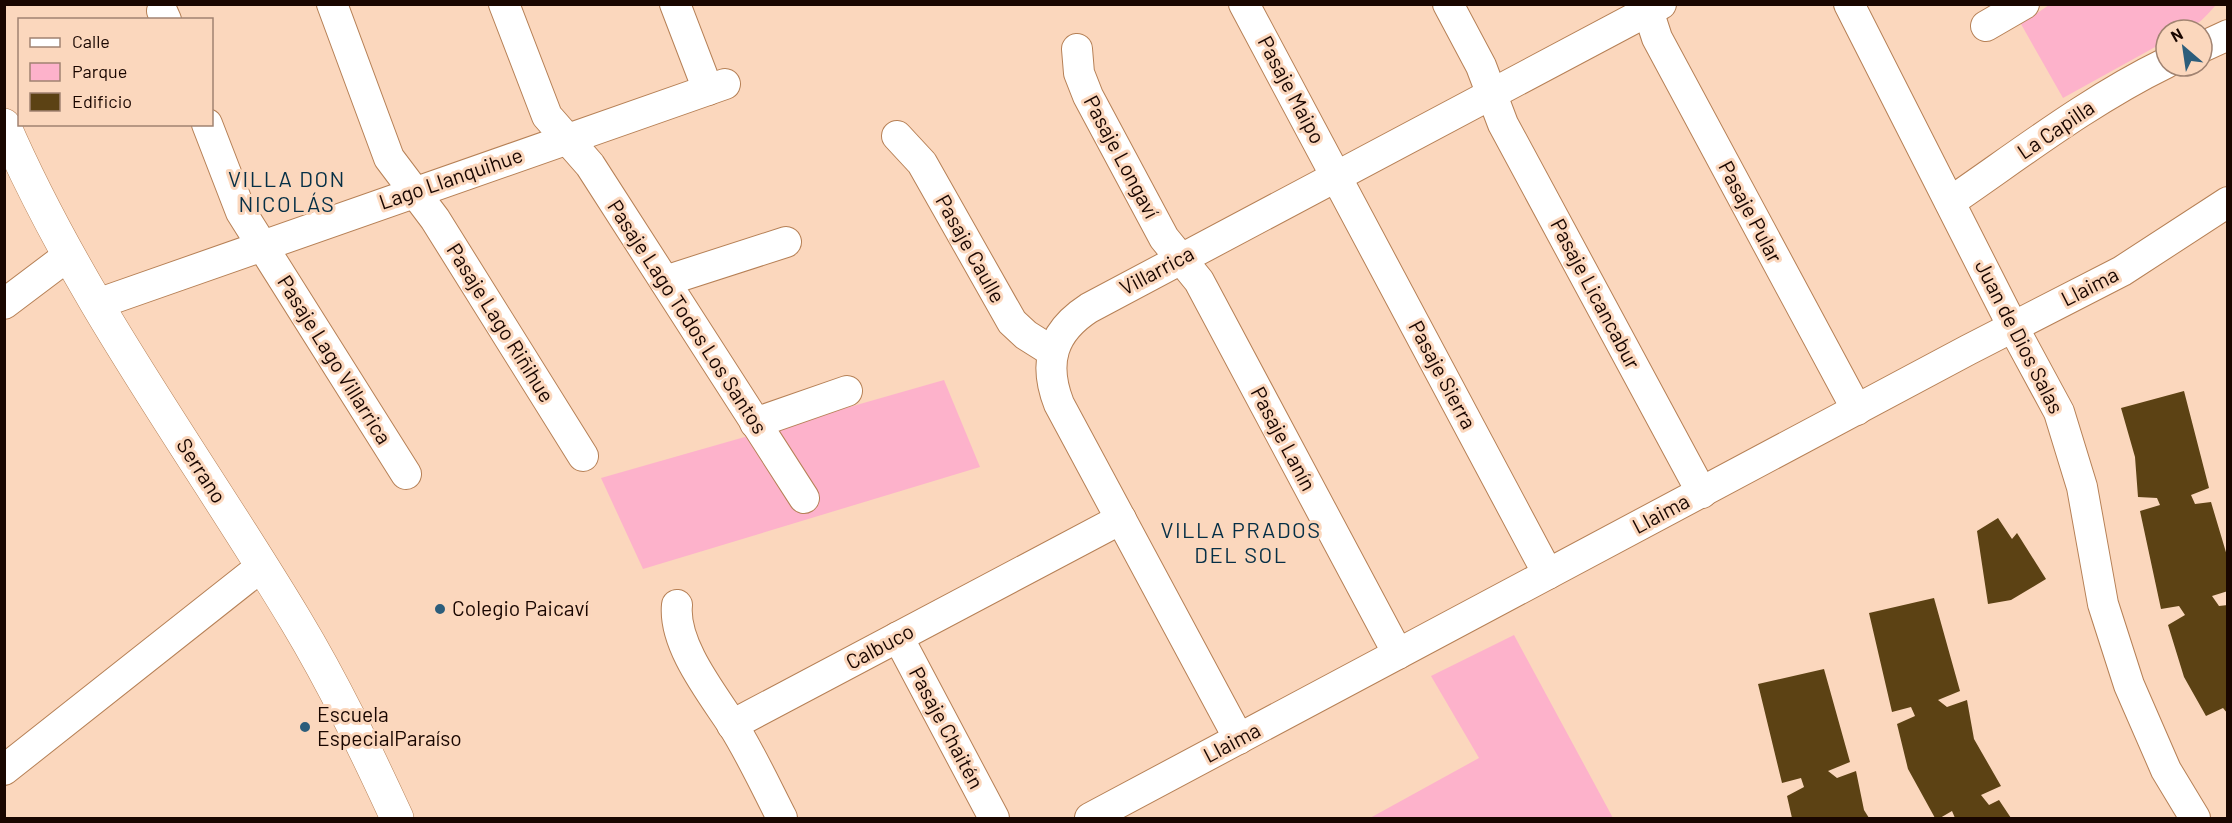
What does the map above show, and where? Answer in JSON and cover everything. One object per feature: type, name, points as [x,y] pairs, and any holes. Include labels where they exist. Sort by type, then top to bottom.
[{"type":"street","name":"Pasaje Lago Riñihue","points":[[332,4],[389,158],[435,219],[582,456]]},
{"type":"street","name":"Pasaje Lago Todos Los Santos","points":[[504,4],[547,116],[590,165],[804,498]]},
{"type":"street","name":"Lago Llanquihue","points":[[97,304],[716,87],[675,4]]},
{"type":"street","name":"Pasaje Maipo","points":[[1244,4],[1336,176]]},
{"type":"street","name":"Pasaje Licancabur","points":[[1448,4],[1481,66],[1503,124],[1702,493]]},
{"type":"street","name":"Juan de Dios Salas","points":[[1849,4],[2013,327],[2059,412],[2082,487],[2103,604],[2129,685],[2166,770],[2195,819]]},
{"type":"street","points":[[1986,26],[2024,4]]},
{"type":"street","name":"Villarrica","points":[[1239,739],[1059,404],[1053,387],[1051,370],[1053,352],[1066,326],[1076,316],[1652,7]]},
{"type":"street","name":"Pasaje Pular","points":[[1652,7],[1657,38],[1857,410]]},
{"type":"street","points":[[2214,41],[2228,35]]},
{"type":"street","name":"Pasaje Longaví","points":[[1077,49],[1079,73],[1088,96],[1164,238],[1181,259]]},
{"type":"street","name":"La Capilla","points":[[1950,202],[2094,104],[2154,69]]},
{"type":"street","name":"Serrano","points":[[4,125],[32,186],[97,304],[142,380],[262,566],[331,682],[397,819]]},
{"type":"street","name":"Pasaje Lago Villarrica","points":[[208,126],[241,212],[406,474]]},
{"type":"street","name":"Pasaje Caulle","points":[[897,136],[922,164],[1012,322],[1038,345],[1053,352]]},
{"type":"street","name":"Pasaje Sierra","points":[[1336,176],[1548,574]]},
{"type":"street","name":"Llaima","points":[[1090,819],[2122,271],[2228,202]]},
{"type":"street","points":[[665,281],[786,242]]},
{"type":"street","points":[[4,304],[69,255]]},
{"type":"street","name":"Pasaje Lanín","points":[[1181,259],[1199,281],[1398,654]]},
{"type":"street","points":[[755,423],[847,391]]},
{"type":"street","name":"Calbuco","points":[[732,725],[1121,519]]},
{"type":"street","points":[[4,770],[262,566]]},
{"type":"street","points":[[677,605],[676,621],[683,642],[716,702],[732,725],[782,819]]},
{"type":"street","name":"Pasaje Chaitén","points":[[898,637],[994,819]]},
{"type":"green space","points":[[2049,5],[2216,5],[2204,18],[2154,18],[2154,48],[2063,98],[2021,24]]},
{"type":"green space","points":[[944,380],[980,467],[643,569],[601,478]]},
{"type":"green space","points":[[1514,635],[1613,818],[1370,818],[1479,758],[1431,676]]},
{"type":"building","points":[[2184,391],[2209,488],[2191,495],[2195,504],[2211,502],[2228,559],[2228,591],[2212,596],[2219,606],[2228,605],[2228,714],[2223,708],[2206,716],[2184,677],[2168,625],[2185,615],[2179,606],[2161,609],[2140,511],[2160,505],[2157,498],[2138,497],[2135,457],[2121,408]]},
{"type":"building","points":[[1998,518],[2012,539],[2017,533],[2046,579],[2011,600],[1988,604],[1977,531]]},
{"type":"building","points":[[1934,598],[1960,691],[1938,700],[1947,707],[1967,700],[1974,739],[2001,786],[1981,795],[1989,805],[1999,800],[2011,818],[1955,818],[1952,811],[1940,818],[1935,818],[1908,769],[1897,724],[1915,716],[1911,707],[1892,712],[1869,613]]},
{"type":"building","points":[[1824,669],[1850,762],[1828,771],[1837,778],[1856,771],[1864,810],[1869,818],[1792,818],[1787,796],[1804,787],[1801,778],[1782,783],[1758,684]]},
{"type":"place","name":"Colegio Paicaví","points":[[440,609]]},
{"type":"place","name":"Escuela EspecialParaíso","points":[[305,727]]},
{"type":"district","name":"VILLA DON NICOLÁS","points":[[287,192]]},
{"type":"district","name":"VILLA PRADOS DEL SOL","points":[[1241,542]]}]
